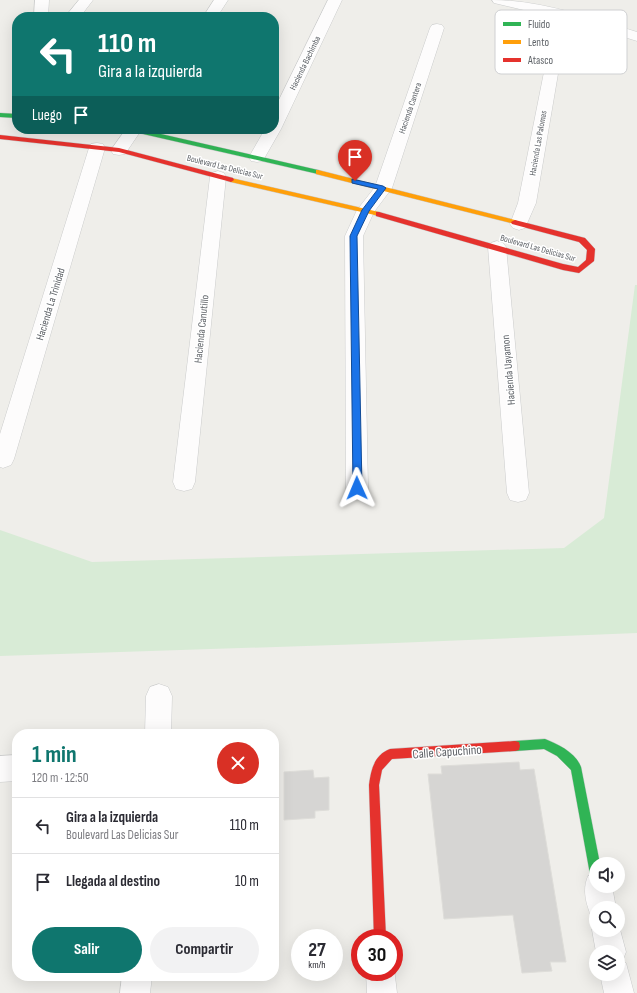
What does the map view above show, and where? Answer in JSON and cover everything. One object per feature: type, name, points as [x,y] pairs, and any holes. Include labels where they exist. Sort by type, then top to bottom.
[{"type":"street","points":[[41,12],[42,0]]},
{"type":"street","points":[[76,12],[86,0]]},
{"type":"street","points":[[213,12],[221,0]]},
{"type":"street","name":"Hacienda Bachimba","points":[[279,116],[335,0]]},
{"type":"street","points":[[499,0],[541,10]]},
{"type":"street","name":"Hacienda Cantera","points":[[357,488],[354,236],[366,210],[383,188],[437,28]]},
{"type":"street","points":[[627,34],[637,37]]},
{"type":"street","name":"Hacienda Las Palomas","points":[[519,224],[527,203],[551,74]]},
{"type":"street","points":[[0,115],[12,116]]},
{"type":"street","points":[[119,150],[130,134]]},
{"type":"street","name":"Boulevard Las Delicias Sur","points":[[0,137],[119,150],[218,177],[366,210],[562,267],[579,270],[590,261],[591,249],[582,240],[383,188],[155,134]]},
{"type":"street","name":"Hacienda Bachimba","points":[[257,157],[270,134]]},
{"type":"street","name":"Hacienda La Trinidad","points":[[3,460],[97,148]]},
{"type":"street","name":"Hacienda Canutillo","points":[[184,482],[218,177]]},
{"type":"street","name":"Hacienda Uayamon","points":[[497,247],[518,493]]},
{"type":"street","points":[[158,729],[159,696]]},
{"type":"street","name":"Calle Capuchino","points":[[380,929],[374,785],[377,767],[390,754],[545,744],[561,752],[576,767],[593,857]]},
{"type":"street","points":[[0,769],[12,768]]},
{"type":"street","points":[[135,993],[136,981]]},
{"type":"street","points":[[381,981],[382,993]]},
{"type":"street","points":[[616,981],[619,993]]},
{"type":"green space","points":[[635,285],[637,285],[637,633],[395,643],[0,656],[0,530],[92,562],[564,548],[604,518]]},
{"type":"building","points":[[519,762],[520,770],[534,769],[566,962],[550,962],[552,971],[522,973],[513,915],[444,919],[428,774],[442,774],[441,766]]},
{"type":"building","points":[[313,770],[314,778],[329,777],[329,810],[315,811],[315,818],[284,820],[284,772]]},
{"type":"traffic: fast","points":[[0,115],[12,116]]},
{"type":"traffic: fast","points":[[152,134],[318,172]]},
{"type":"traffic: fast","points":[[515,746],[545,744],[561,752],[576,767],[593,857]]},
{"type":"traffic: slow","points":[[318,172],[515,222]]},
{"type":"traffic: slow","points":[[231,180],[379,214]]},
{"type":"traffic: jam","points":[[0,137],[119,150],[231,180]]},
{"type":"traffic: jam","points":[[379,214],[563,267],[579,270],[590,261],[591,249],[582,240],[515,222]]},
{"type":"traffic: jam","points":[[380,929],[374,785],[377,767],[390,754],[515,746]]},
{"type":"route","points":[[355,181],[383,188],[366,210],[354,236],[357,488]]}]
